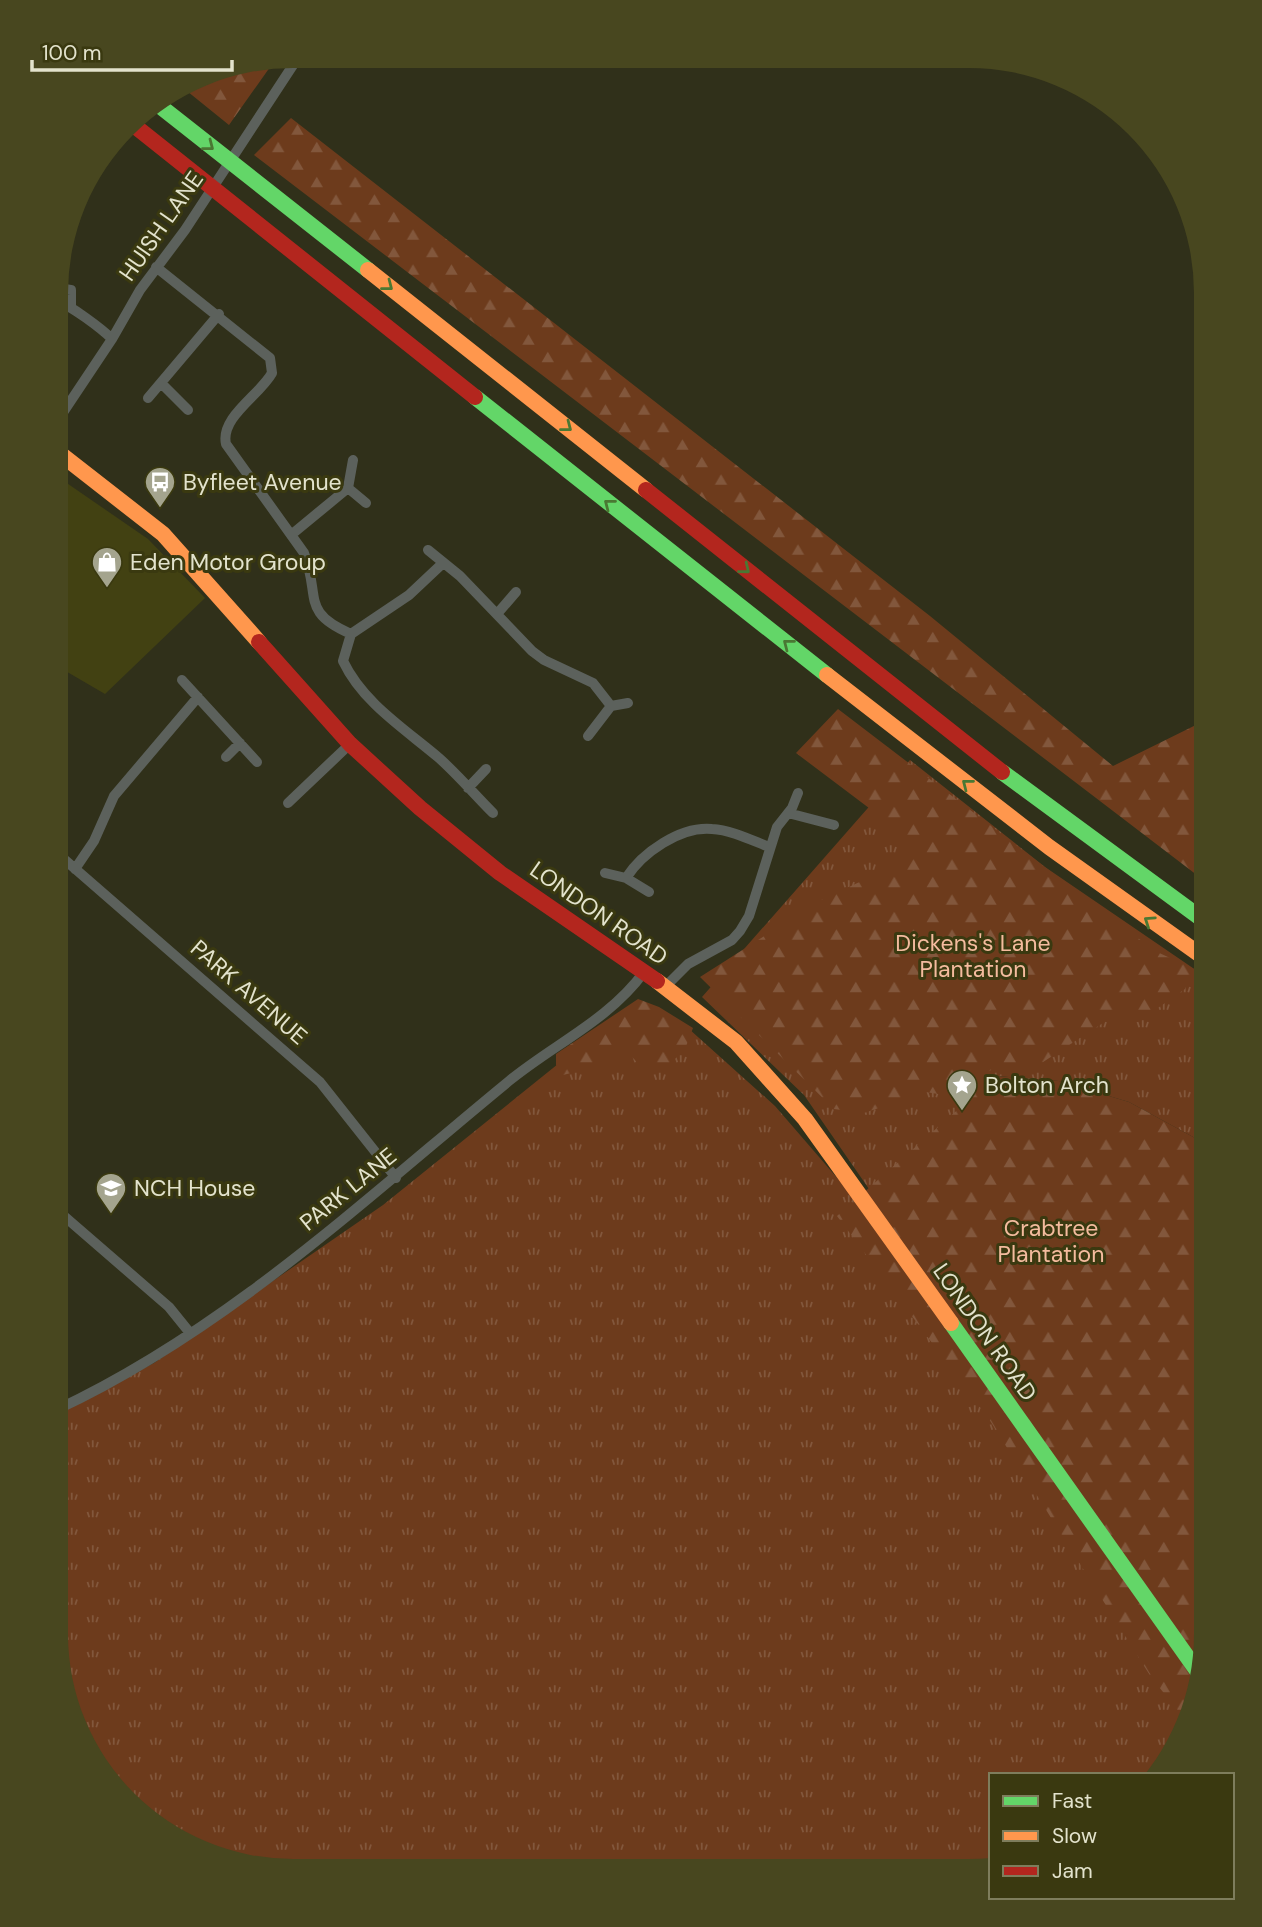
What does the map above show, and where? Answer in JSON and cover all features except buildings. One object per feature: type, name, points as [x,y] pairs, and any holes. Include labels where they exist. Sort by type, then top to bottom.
[{"type":"main road","points":[[164,109],[995,766],[1194,913]]},
{"type":"main road","points":[[139,130],[532,444],[978,793],[1141,915],[1194,951]]},
{"type":"main road","name":"LONDON ROAD","points":[[68,460],[163,534],[350,744],[464,845],[644,972],[736,1042],[805,1119],[1191,1662]]},
{"type":"street","name":"HUISH LANE","points":[[68,405],[156,267],[185,230],[290,69]]},
{"type":"street","points":[[156,267],[219,314],[270,358],[273,367],[268,380],[230,422],[224,435],[226,444],[304,553],[311,571],[316,611],[326,622],[351,634]]},
{"type":"street","points":[[68,290],[71,290],[71,305]]},
{"type":"street","points":[[68,304],[112,339]]},
{"type":"street","points":[[148,398],[219,314]]},
{"type":"street","points":[[161,383],[188,410]]},
{"type":"street","points":[[290,535],[329,500],[348,488],[353,460]]},
{"type":"street","points":[[348,488],[366,503]]},
{"type":"street","points":[[428,550],[497,614],[531,651],[593,683],[611,706]]},
{"type":"street","points":[[443,563],[409,595],[351,634],[343,661],[349,674],[404,732],[439,758],[493,813]]},
{"type":"street","points":[[497,614],[516,592]]},
{"type":"street","points":[[182,680],[257,762]]},
{"type":"street","points":[[75,869],[94,841],[114,796],[198,697]]},
{"type":"street","points":[[589,736],[611,706],[628,703]]},
{"type":"street","points":[[226,757],[240,743]]},
{"type":"street","points":[[289,804],[350,744]]},
{"type":"street","points":[[468,788],[486,769]]},
{"type":"street","points":[[665,988],[688,964],[732,940],[740,931],[749,916],[769,847],[782,818],[789,813],[798,793]]},
{"type":"street","points":[[789,813],[834,825]]},
{"type":"street","points":[[626,878],[650,849],[703,828],[715,829],[769,847]]},
{"type":"street","name":"PARK AVENUE","points":[[68,863],[320,1082],[396,1178]]},
{"type":"street","points":[[606,873],[626,878],[649,892]]},
{"type":"street","name":"PARK LANE","points":[[68,1404],[90,1394],[190,1333],[289,1264],[396,1178],[510,1079],[618,1004],[644,972]]},
{"type":"street","points":[[68,1220],[169,1307],[190,1333]]},
{"type":"shaded area","points":[[68,484],[148,539],[205,598],[105,694],[68,672]]},
{"type":"green space","points":[[268,71],[229,125],[190,93],[235,76]]},
{"type":"green space","points":[[291,118],[930,616],[1113,766],[1194,726],[1194,873],[254,155]]},
{"type":"green space","name":"Dickens's Lane Plantation","points":[[838,709],[1155,951],[1194,969],[1185,989],[1138,1022],[1123,1010],[1040,1064],[991,1070],[944,1095],[926,1092],[864,1113],[834,1109],[700,977],[821,900],[926,851],[796,753]]},
{"type":"green space","name":"Dickens's Lane Plantation","points":[[910,760],[1045,867],[1194,968],[1193,1137],[1129,1102],[1059,1081],[997,1076],[869,1189],[804,1095],[702,997]]},
{"type":"green space","points":[[638,999],[659,1007],[693,1028],[685,1049],[668,1066],[638,1063],[620,1045],[599,1066],[563,1075],[556,1065],[556,1054]]},
{"type":"green space","points":[[635,1002],[679,1020],[775,1106],[851,1194],[1187,1686],[1171,1733],[1156,1759],[1145,1773],[989,1773],[989,1857],[969,1859],[293,1859],[264,1857],[207,1842],[156,1812],[134,1793],[98,1746],[85,1720],[73,1678],[68,1634],[68,1408],[154,1363],[383,1205]]},
{"type":"green space","name":"Crabtree Plantation","points":[[996,1076],[1059,1081],[1129,1102],[1193,1137],[1193,1648],[1189,1678],[1179,1712],[1151,1677],[989,1419],[837,1216]]},
{"type":"traffic: fast","points":[[164,109],[368,270]]},
{"type":"traffic: fast","points":[[475,397],[827,675]]},
{"type":"traffic: fast","points":[[1002,772],[1194,913]]},
{"type":"traffic: fast","points":[[951,1323],[1191,1662]]},
{"type":"traffic: slow","points":[[368,270],[646,490]]},
{"type":"traffic: slow","points":[[68,460],[163,534],[259,642]]},
{"type":"traffic: slow","points":[[827,675],[1049,847],[1194,950]]},
{"type":"traffic: slow","points":[[657,981],[736,1042],[805,1119],[951,1323]]},
{"type":"traffic: jam","points":[[139,130],[475,397]]},
{"type":"traffic: jam","points":[[646,490],[1002,772]]},
{"type":"traffic: jam","points":[[259,642],[350,744],[420,808],[500,873],[657,981]]},
{"type":"place","name":"Byfleet Avenue","points":[[160,509]]},
{"type":"place","name":"Eden Motor Group","points":[[107,589]]},
{"type":"place","name":"Bolton Arch","points":[[962,1112]]},
{"type":"place","name":"NCH House","points":[[111,1215]]}]
